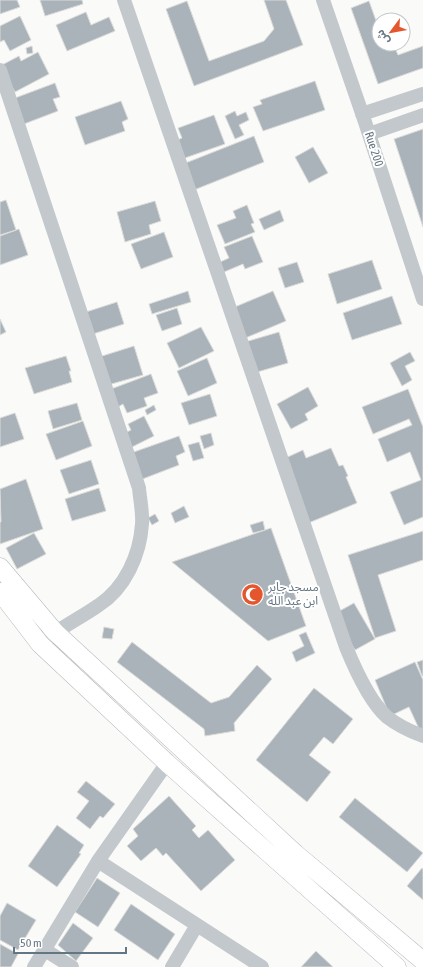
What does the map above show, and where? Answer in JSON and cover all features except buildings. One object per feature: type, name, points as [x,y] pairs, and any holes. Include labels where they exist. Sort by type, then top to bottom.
[{"type":"main road","points":[[0,567],[54,632],[296,854],[423,961]]},
{"type":"main road","points":[[0,592],[40,644],[167,763],[397,967]]},
{"type":"street","points":[[124,0],[346,647],[361,681],[387,717],[414,733],[423,736]]},
{"type":"street","name":"Rue 200","points":[[323,0],[423,299]]},
{"type":"street","points":[[0,70],[139,488],[142,524],[138,551],[127,575],[116,590],[100,604],[54,632],[40,644]]},
{"type":"street","points":[[362,114],[423,94]]},
{"type":"street","points":[[369,134],[423,115]]},
{"type":"street","points":[[34,967],[98,861],[167,763]]},
{"type":"street","points":[[98,861],[262,967]]},
{"type":"street","points":[[172,967],[198,925]]},
{"type":"street","points":[[45,950],[72,967]]},
{"type":"place","name":"مسجد جابر ابن عبد الله","points":[[253,594]]}]
